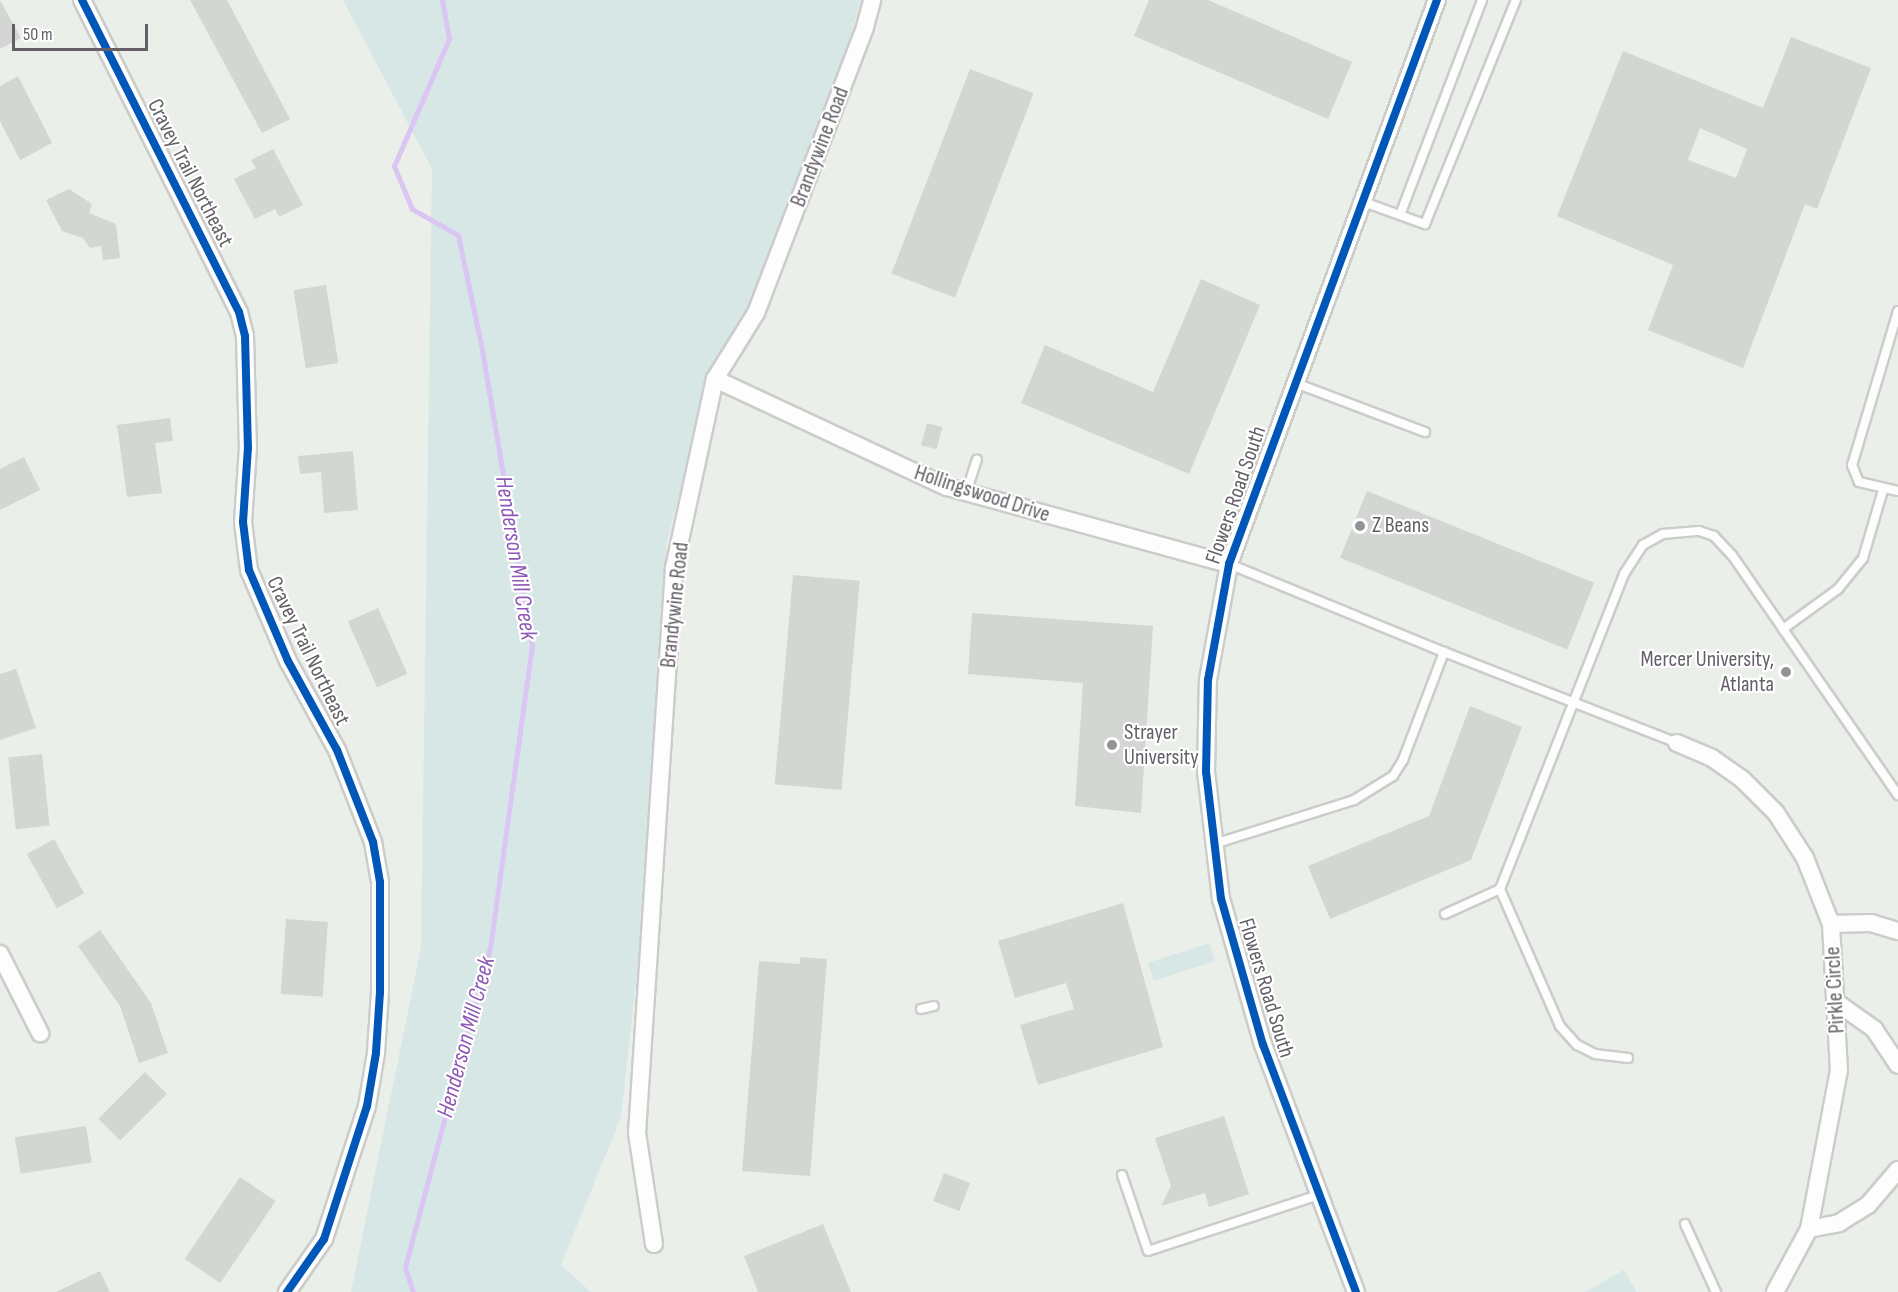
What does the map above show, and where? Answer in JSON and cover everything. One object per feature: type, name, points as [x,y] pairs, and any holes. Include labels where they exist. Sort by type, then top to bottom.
[{"type":"street","name":"Cravey Trail Northeast","points":[[81,0],[239,312],[245,336],[248,447],[243,522],[249,570],[288,661],[337,750],[375,852],[380,882],[380,992],[376,1053],[366,1106],[324,1239],[287,1292]]},
{"type":"street","name":"Brandywine Road","points":[[654,1244],[637,1133],[674,580],[715,379],[756,313],[865,27],[872,0]]},
{"type":"street","name":"Flowers Road South","points":[[1356,1292],[1263,1045],[1221,899],[1206,772],[1208,680],[1229,564],[1437,0]]},
{"type":"street","name":"Hollingswood Drive","points":[[715,379],[947,487],[967,490],[1004,504],[1229,564]]},
{"type":"street","name":"Pirkle Circle","points":[[1677,743],[1712,758],[1742,780],[1776,813],[1805,858],[1832,924],[1839,1071],[1809,1229],[1775,1292]]},
{"type":"street","points":[[1832,924],[1871,923],[1898,931]]},
{"type":"street","points":[[0,954],[40,1033]]},
{"type":"street","points":[[1836,1002],[1874,1029],[1898,1065]]},
{"type":"street","points":[[1809,1229],[1839,1223],[1868,1205],[1898,1170]]},
{"type":"lane","points":[[1401,215],[1482,0]]},
{"type":"lane","points":[[1361,201],[1425,224],[1516,0]]},
{"type":"lane","points":[[1898,310],[1852,465],[1859,482],[1883,490],[1898,491]]},
{"type":"lane","points":[[1294,383],[1425,432]]},
{"type":"lane","points":[[967,490],[977,460]]},
{"type":"lane","points":[[1783,629],[1838,589],[1863,558],[1883,490]]},
{"type":"lane","points":[[1628,1058],[1595,1054],[1577,1045],[1560,1026],[1500,889],[1571,701],[1633,558],[1643,545],[1663,534],[1699,531],[1714,536],[1732,555],[1898,795]]},
{"type":"lane","points":[[1229,564],[1444,652],[1677,743]]},
{"type":"lane","points":[[1214,844],[1353,800],[1393,776],[1403,760],[1444,652]]},
{"type":"lane","points":[[1445,914],[1500,889]]},
{"type":"lane","points":[[921,1009],[934,1006]]},
{"type":"lane","points":[[1122,1175],[1148,1251],[1318,1195]]},
{"type":"lane","points":[[1685,1224],[1716,1292]]},
{"type":"shaded area","points":[[343,0],[861,0],[821,137],[752,314],[700,412],[666,546],[664,731],[621,1117],[561,1265],[591,1292],[351,1292],[421,947],[432,169]]},
{"type":"shaded area","points":[[1209,943],[1215,961],[1154,981],[1148,963]]},
{"type":"shaded area","points":[[1624,1270],[1637,1292],[1585,1292]]},
{"type":"building","points":[[0,0],[21,38],[0,49]]},
{"type":"building","points":[[190,0],[227,0],[290,119],[262,133]]},
{"type":"building","points":[[1149,0],[1208,0],[1352,62],[1328,119],[1134,36]]},
{"type":"building","points":[[1791,37],[1871,68],[1817,209],[1805,204],[1743,368],[1648,330],[1673,265],[1557,216],[1623,51],[1763,108]],"holes":[[[1700,128],[1747,149],[1736,178],[1688,160]]]},
{"type":"building","points":[[970,69],[1033,93],[955,298],[892,273]]},
{"type":"building","points":[[18,76],[52,143],[20,160],[0,121],[0,86]]},
{"type":"building","points":[[273,149],[303,205],[279,217],[275,209],[255,219],[234,179],[256,168],[251,160]]},
{"type":"building","points":[[69,189],[92,204],[89,213],[116,224],[120,258],[103,260],[101,246],[90,248],[83,238],[62,231],[46,200]]},
{"type":"building","points":[[1201,279],[1260,305],[1189,474],[1021,403],[1045,345],[1153,392]]},
{"type":"building","points":[[326,285],[338,363],[306,368],[293,290]]},
{"type":"building","points":[[170,418],[173,441],[155,443],[162,493],[127,497],[117,425]]},
{"type":"building","points":[[927,423],[942,427],[937,449],[921,445]]},
{"type":"building","points":[[353,451],[358,510],[324,513],[321,472],[300,474],[298,456]]},
{"type":"building","points":[[24,457],[40,490],[0,510],[0,469]]},
{"type":"building","points":[[1367,491],[1594,583],[1567,650],[1340,558]]},
{"type":"building","points":[[793,575],[860,581],[841,790],[775,784]]},
{"type":"building","points":[[378,608],[407,674],[377,687],[348,621]]},
{"type":"building","name":"Strayer University","points":[[972,613],[1153,626],[1141,813],[1075,806],[1083,683],[968,674]]},
{"type":"building","points":[[16,669],[36,728],[0,740],[0,674]]},
{"type":"building","points":[[1470,706],[1522,727],[1471,860],[1330,919],[1308,866],[1429,816]]},
{"type":"building","points":[[42,754],[50,826],[16,829],[8,758]]},
{"type":"building","points":[[54,839],[84,893],[57,908],[27,854]]},
{"type":"building","points":[[1123,903],[1163,1047],[1038,1085],[1020,1025],[1074,1009],[1066,983],[1015,998],[998,941]]},
{"type":"building","points":[[286,919],[328,922],[323,997],[281,994]]},
{"type":"building","points":[[100,930],[151,1003],[168,1053],[139,1063],[120,1006],[78,946]]},
{"type":"building","points":[[800,957],[827,959],[810,1176],[742,1171],[759,961],[800,964]]},
{"type":"building","points":[[145,1072],[167,1094],[120,1141],[98,1119]]},
{"type":"building","points":[[1224,1116],[1249,1194],[1209,1207],[1205,1193],[1161,1206],[1171,1186],[1155,1138]]},
{"type":"building","points":[[86,1126],[92,1163],[21,1174],[15,1137]]},
{"type":"building","points":[[944,1173],[970,1183],[959,1211],[933,1201]]},
{"type":"building","points":[[240,1177],[276,1201],[220,1283],[185,1259]]},
{"type":"building","points":[[823,1224],[851,1292],[758,1292],[744,1256]]},
{"type":"building","points":[[100,1271],[110,1292],[56,1292]]},
{"type":"waterway","name":"Henderson Mill Creek","points":[[413,1292],[405,1267],[490,948],[532,646],[481,345],[458,235],[412,209],[394,166],[449,39],[442,0]]},
{"type":"cycle path","points":[[82,0],[239,312],[245,336],[248,447],[243,522],[249,570],[288,661],[337,750],[373,842],[380,882],[380,992],[376,1053],[367,1106],[324,1239],[287,1292]]},
{"type":"cycle path","points":[[1356,1292],[1263,1045],[1221,899],[1206,772],[1208,680],[1229,564],[1437,0]]},
{"type":"place","name":"Z Beans","points":[[1360,526]]},
{"type":"place","name":"Mercer University, Atlanta","points":[[1786,672]]},
{"type":"place","name":"Strayer University","points":[[1112,745]]}]
